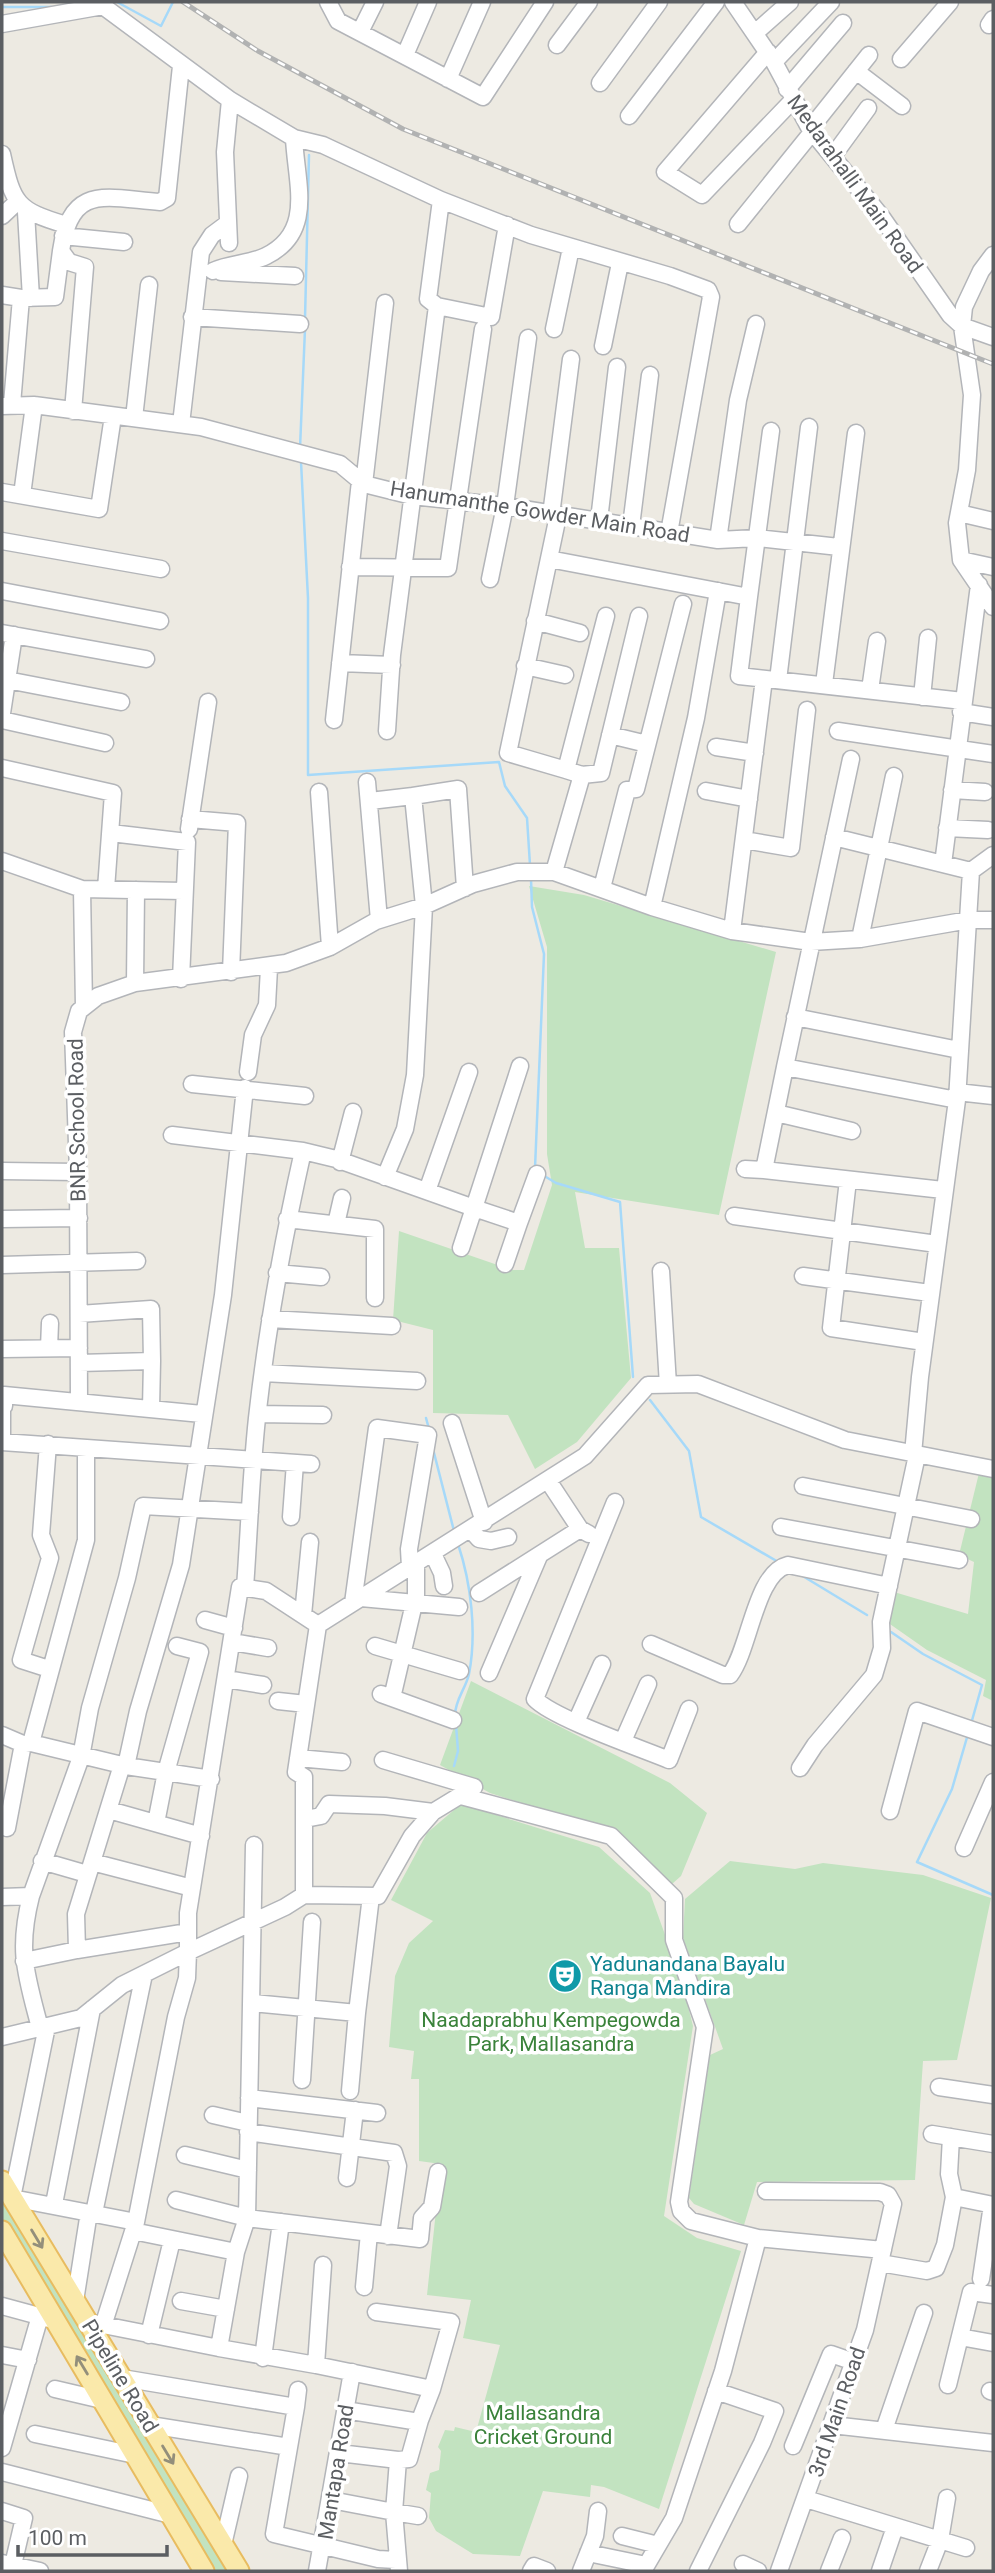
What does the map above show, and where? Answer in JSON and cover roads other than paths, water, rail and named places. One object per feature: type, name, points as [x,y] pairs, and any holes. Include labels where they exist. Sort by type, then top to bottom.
[{"type":"main road","name":"Pipeline Road","points":[[7,2190],[75,2301],[96,2324],[122,2378],[239,2571]]},
{"type":"main road","name":"Pipeline Road","points":[[2,2231],[47,2318],[102,2400],[204,2571]]},
{"type":"street","points":[[328,2],[338,20],[483,97],[545,2]]},
{"type":"street","points":[[360,32],[374,2]]},
{"type":"street","points":[[405,55],[428,2]]},
{"type":"street","points":[[448,79],[482,2]]},
{"type":"street","points":[[557,45],[589,2]]},
{"type":"street","points":[[600,83],[659,2]]},
{"type":"street","points":[[629,116],[716,2]]},
{"type":"street","name":"Medarahalli Main Road","points":[[733,2],[771,57],[811,130],[961,326]]},
{"type":"street","points":[[755,33],[790,2]]},
{"type":"street","points":[[831,2],[771,57],[665,172],[702,195],[790,94],[844,23]]},
{"type":"street","points":[[901,59],[950,2]]},
{"type":"street","points":[[2,24],[101,4],[181,66],[230,100],[294,138],[323,145],[441,200],[507,225],[571,248],[708,290],[710,297],[669,533]]},
{"type":"street","points":[[738,224],[869,55]]},
{"type":"street","points":[[2,295],[55,297],[63,237],[69,215],[85,202],[102,198],[160,202],[167,198],[181,66]]},
{"type":"street","points":[[856,71],[902,106]]},
{"type":"street","points":[[229,243],[225,152],[230,100]]},
{"type":"street","points":[[832,156],[868,108]]},
{"type":"street","points":[[206,271],[264,257],[284,245],[297,229],[299,200],[294,138]]},
{"type":"street","points":[[2,154],[10,189],[22,207],[63,237],[124,242]]},
{"type":"street","points":[[441,200],[428,299],[437,306],[491,317],[507,225]]},
{"type":"street","points":[[2,216],[22,207]]},
{"type":"street","points":[[7,405],[26,298],[22,207]]},
{"type":"street","points":[[181,424],[192,317],[206,271],[206,242],[228,223]]},
{"type":"street","points":[[63,237],[69,261],[85,267],[73,411]]},
{"type":"street","points":[[554,329],[571,248]]},
{"type":"street","points":[[993,255],[981,271],[964,307],[961,326],[972,395],[967,470],[957,523],[961,560],[993,607]]},
{"type":"street","points":[[603,346],[620,263]]},
{"type":"street","points":[[206,271],[295,276]]},
{"type":"street","points":[[134,418],[149,285]]},
{"type":"street","points":[[334,720],[385,303]]},
{"type":"street","points":[[387,731],[403,567],[437,306]]},
{"type":"street","points":[[192,317],[300,324]]},
{"type":"street","points":[[718,540],[737,400],[756,324]]},
{"type":"street","points":[[961,326],[993,337]]},
{"type":"street","points":[[351,567],[448,568],[483,329]]},
{"type":"street","points":[[490,579],[505,506],[528,338]]},
{"type":"street","points":[[571,359],[548,559],[508,753],[574,773],[601,773],[639,616]]},
{"type":"street","points":[[599,520],[617,367]]},
{"type":"street","points":[[631,526],[650,375]]},
{"type":"street","name":"Hanumanthe Gowder Main Road","points":[[7,405],[34,405],[181,424],[258,441],[341,464],[362,482],[412,496],[505,506],[718,540],[757,538],[839,547]]},
{"type":"street","points":[[22,495],[34,405]]},
{"type":"street","points":[[2,492],[99,509],[113,416]]},
{"type":"street","points":[[732,930],[755,752],[771,679],[794,542],[809,427]]},
{"type":"street","points":[[771,431],[739,676],[922,697],[962,706],[993,717]]},
{"type":"street","points":[[824,684],[839,547],[856,433]]},
{"type":"street","points":[[959,513],[993,521]]},
{"type":"street","points":[[2,541],[161,569]]},
{"type":"street","points":[[548,559],[749,597]]},
{"type":"street","points":[[961,560],[993,567]]},
{"type":"street","points":[[943,864],[979,585]]},
{"type":"street","points":[[652,907],[696,718],[718,591]]},
{"type":"street","points":[[2,592],[160,621]]},
{"type":"street","points":[[602,888],[627,790],[636,789],[683,604]]},
{"type":"street","points":[[554,872],[606,616]]},
{"type":"street","points":[[535,621],[580,633]]},
{"type":"street","points":[[2,713],[7,680],[8,634],[146,659]]},
{"type":"street","points":[[922,697],[928,638]]},
{"type":"street","points":[[870,690],[877,641]]},
{"type":"street","points":[[340,663],[392,665]]},
{"type":"street","points":[[525,666],[565,675]]},
{"type":"street","points":[[7,680],[121,702]]},
{"type":"street","points":[[181,979],[187,842],[208,702]]},
{"type":"street","points":[[744,840],[791,848],[807,710]]},
{"type":"street","points":[[2,720],[105,743]]},
{"type":"street","points":[[838,731],[993,754]]},
{"type":"street","points":[[610,735],[647,744]]},
{"type":"street","points":[[716,747],[755,752]]},
{"type":"street","points":[[764,1170],[851,759]]},
{"type":"street","points":[[2,768],[113,793],[106,889]]},
{"type":"street","points":[[860,939],[894,776]]},
{"type":"street","points":[[367,782],[379,920]]},
{"type":"street","points":[[370,801],[458,789],[465,888]]},
{"type":"street","points":[[951,790],[985,792]]},
{"type":"street","points":[[706,791],[749,799]]},
{"type":"street","points":[[319,792],[330,947]]},
{"type":"street","points":[[385,1177],[405,1129],[415,1075],[424,906],[413,796]]},
{"type":"street","points":[[190,818],[237,823],[232,972]]},
{"type":"street","points":[[947,828],[988,830]]},
{"type":"street","points":[[111,834],[187,842]]},
{"type":"street","points":[[834,837],[971,871]]},
{"type":"street","points":[[971,871],[993,855]]},
{"type":"street","points":[[3,865],[82,889],[183,891]]},
{"type":"street","points":[[800,1768],[815,1745],[874,1675],[880,1660],[881,1622],[915,1454],[924,1342],[957,1096],[971,871]]},
{"type":"street","name":"BNR School Road","points":[[79,1401],[79,1218],[73,1032],[79,1011],[98,996],[135,983],[181,979],[189,974],[269,968],[330,947],[379,920],[517,872],[554,872],[652,907],[732,930],[811,942],[860,939],[969,920],[993,920]]},
{"type":"street","points":[[82,889],[84,1007]]},
{"type":"street","points":[[135,983],[136,890]]},
{"type":"street","points":[[248,1072],[253,1035],[267,1005],[269,968]]},
{"type":"street","points":[[795,1017],[959,1050]]},
{"type":"street","points":[[461,1248],[520,1066]]},
{"type":"street","points":[[785,1067],[957,1096],[993,1096]]},
{"type":"street","points":[[427,1191],[470,1072]]},
{"type":"street","points":[[192,1084],[305,1096]]},
{"type":"street","points":[[77,1950],[76,1913],[124,1766],[181,1566],[195,1458],[223,1295],[244,1088]]},
{"type":"street","points":[[341,1162],[353,1112]]},
{"type":"street","points":[[776,1113],[852,1131]]},
{"type":"street","points":[[172,1135],[303,1151],[519,1223]]},
{"type":"street","points":[[245,1588],[258,1414],[270,1319],[287,1219],[303,1151]]},
{"type":"street","points":[[745,1169],[943,1190]]},
{"type":"street","points":[[2,1171],[78,1171]]},
{"type":"street","points":[[505,1264],[537,1174]]},
{"type":"street","points":[[848,1180],[831,1328],[924,1342]]},
{"type":"street","points":[[336,1224],[342,1198]]},
{"type":"street","points":[[734,1216],[937,1244]]},
{"type":"street","points":[[2,1219],[79,1218]]},
{"type":"street","points":[[287,1219],[375,1229],[375,1297]]},
{"type":"street","points":[[2,1265],[137,1261]]},
{"type":"street","points":[[661,1271],[668,1385]]},
{"type":"street","points":[[277,1273],[321,1277]]},
{"type":"street","points":[[803,1276],[930,1293]]},
{"type":"street","points":[[79,1314],[151,1309],[151,1409]]},
{"type":"street","points":[[270,1319],[392,1326]]},
{"type":"street","points":[[49,1348],[50,1323]]},
{"type":"street","points":[[2,1349],[49,1348],[79,1355],[152,1360]]},
{"type":"street","points":[[263,1373],[417,1381]]},
{"type":"street","points":[[304,1895],[304,1777],[296,1772],[318,1625],[549,1482],[585,1456],[649,1385],[698,1384],[845,1440],[993,1469]]},
{"type":"street","points":[[202,1414],[4,1395],[2,1441],[195,1458],[303,1464],[291,1517]]},
{"type":"street","points":[[258,1414],[323,1415]]},
{"type":"street","points":[[452,1423],[479,1539],[491,1541],[508,1537]]},
{"type":"street","points":[[357,1600],[377,1428],[428,1434],[409,1549],[413,1566],[414,1605],[405,1653],[386,1696],[453,1720]]},
{"type":"street","points":[[48,1444],[41,1535],[50,1558],[21,1660],[49,1670]]},
{"type":"street","points":[[2,1826],[6,1828],[27,1744],[86,1540],[86,1448]]},
{"type":"street","points":[[549,1482],[580,1530],[599,1540]]},
{"type":"street","points":[[803,1486],[971,1519]]},
{"type":"street","points":[[615,1502],[535,1699],[576,1722],[669,1760],[690,1709]]},
{"type":"street","points":[[236,2252],[172,2240],[91,2212],[7,2190],[44,2027],[24,1961],[22,1932],[31,1896],[81,1757],[90,1708],[127,1578],[143,1506],[250,1512]]},
{"type":"street","points":[[780,1527],[959,1560]]},
{"type":"street","points":[[480,1593],[580,1530]]},
{"type":"street","points":[[303,1615],[310,1542]]},
{"type":"street","points":[[433,1554],[442,1573],[444,1586]]},
{"type":"street","points":[[489,1673],[539,1556]]},
{"type":"street","points":[[651,1644],[723,1675],[730,1675],[767,1581],[784,1566],[889,1586]]},
{"type":"street","points":[[318,1625],[267,1591],[240,1587],[192,1888],[187,1978],[176,2017],[135,2226],[96,2324],[432,2389]]},
{"type":"street","points":[[357,1600],[459,1607]]},
{"type":"street","points":[[205,1620],[233,1635],[268,1648]]},
{"type":"street","points":[[156,1823],[166,1772],[200,1652],[177,1646]]},
{"type":"street","points":[[375,1646],[460,1671]]},
{"type":"street","points":[[576,1722],[602,1664]]},
{"type":"street","points":[[226,1679],[263,1685]]},
{"type":"street","points":[[623,1741],[648,1684]]},
{"type":"street","points":[[278,1701],[306,1704]]},
{"type":"street","points":[[890,1811],[918,1711],[993,1737]]},
{"type":"street","points":[[2,1735],[81,1757],[211,1779]]},
{"type":"street","points":[[298,1758],[342,1762]]},
{"type":"street","points":[[2,2037],[81,2018],[122,1985],[304,1895],[378,1896],[412,1836],[433,1812],[474,1787],[383,1760]]},
{"type":"street","points":[[964,1848],[993,1782]]},
{"type":"street","points":[[461,1796],[611,1836],[674,1898],[674,1940],[705,2027],[679,2202],[681,2211],[691,2221],[758,2238],[882,2257],[926,2272],[936,2268],[945,2245],[954,2197],[949,2174],[951,2137]]},
{"type":"street","points":[[305,1819],[321,1816],[329,1804],[386,1806],[433,1812]]},
{"type":"street","points":[[109,1810],[201,1836]]},
{"type":"street","points":[[219,2348],[236,2252],[247,2218],[254,1845]]},
{"type":"street","points":[[43,1861],[192,1888]]},
{"type":"street","points":[[2,1897],[31,1896]]},
{"type":"street","points":[[351,2091],[371,1896]]},
{"type":"street","points":[[302,2080],[312,1922]]},
{"type":"street","points":[[24,1961],[188,1932]]},
{"type":"street","points":[[75,2301],[91,2212],[144,1974]]},
{"type":"street","points":[[253,2003],[357,2013]]},
{"type":"street","points":[[54,2204],[92,2009]]},
{"type":"street","points":[[939,2087],[993,2095]]},
{"type":"street","points":[[249,2098],[377,2113]]},
{"type":"street","points":[[347,2178],[355,2110]]},
{"type":"street","points":[[213,2115],[248,2127],[394,2153],[398,2166],[388,2236]]},
{"type":"street","points":[[932,2134],[993,2144]]},
{"type":"street","points":[[185,2155],[248,2170]]},
{"type":"street","points":[[176,2200],[247,2218],[420,2239],[422,2218],[432,2207],[438,2172]]},
{"type":"street","name":"3rd Main Road","points":[[766,2191],[888,2195],[893,2204],[865,2330],[779,2571]]},
{"type":"street","points":[[954,2197],[993,2205],[981,2279]]},
{"type":"street","points":[[263,2358],[281,2222]]},
{"type":"street","points":[[364,2287],[369,2233]]},
{"type":"street","points":[[588,2553],[645,2568],[674,2518],[716,2390],[758,2238]]},
{"type":"street","points":[[149,2335],[172,2240]]},
{"type":"street","points":[[2,2259],[21,2264]]},
{"type":"street","points":[[316,2365],[323,2265]]},
{"type":"street","points":[[948,2385],[971,2292],[993,2295]]},
{"type":"street","points":[[181,2301],[226,2309]]},
{"type":"street","points":[[2,2306],[47,2318],[28,2360],[2,2448]]},
{"type":"street","points":[[339,2453],[409,2459],[451,2322],[376,2312]]},
{"type":"street","points":[[884,2430],[924,2313]]},
{"type":"street","points":[[960,2337],[993,2343]]},
{"type":"street","points":[[793,2446],[831,2354],[854,2362]]},
{"type":"street","points":[[2,2355],[28,2360]]},
{"type":"street","name":"Mantapa Road","points":[[317,2571],[324,2546],[352,2372]]},
{"type":"street","points":[[122,2378],[296,2407]]},
{"type":"street","points":[[55,2389],[102,2400]]},
{"type":"street","points":[[298,2390],[274,2534],[398,2565],[394,2512],[398,2460]]},
{"type":"street","points":[[698,2571],[775,2411],[716,2390]]},
{"type":"street","points":[[345,2410],[419,2422]]},
{"type":"street","points":[[150,2425],[289,2447]]},
{"type":"street","points":[[832,2425],[993,2443]]},
{"type":"street","points":[[35,2434],[135,2455]]},
{"type":"street","points":[[2,2472],[171,2515]]},
{"type":"street","points":[[223,2545],[239,2476]]},
{"type":"street","points":[[928,2571],[940,2540],[947,2498]]},
{"type":"street","points":[[806,2499],[966,2548]]},
{"type":"street","points":[[331,2500],[418,2516]]},
{"type":"street","points":[[2,2511],[24,2518],[7,2566],[40,2571]]},
{"type":"street","points":[[581,2571],[595,2536],[598,2511]]},
{"type":"street","points":[[880,2571],[895,2527]]},
{"type":"street","points":[[622,2536],[658,2545]]},
{"type":"street","points":[[829,2571],[842,2538]]},
{"type":"street","points":[[531,2571],[534,2566],[547,2571]]},
{"type":"waterway","points":[[117,2],[161,26],[173,2]]},
{"type":"waterway","points":[[2,7],[51,7]]},
{"type":"waterway","points":[[305,319],[309,155]]},
{"type":"waterway","points":[[300,448],[305,329]]},
{"type":"waterway","points":[[301,462],[308,598],[308,775],[499,762],[505,786],[527,818],[530,865]]},
{"type":"waterway","points":[[531,879],[532,907],[544,954],[535,1168]]},
{"type":"waterway","points":[[541,1174],[556,1183],[620,1202],[633,1377]]},
{"type":"waterway","points":[[650,1400],[689,1451],[701,1517],[780,1563]]},
{"type":"waterway","points":[[426,1418],[429,1429]]},
{"type":"waterway","points":[[433,1449],[454,1531]]},
{"type":"waterway","points":[[455,1715],[469,1674],[472,1641],[469,1591],[458,1544]]},
{"type":"waterway","points":[[801,1575],[867,1615]]},
{"type":"waterway","points":[[891,1632],[923,1654],[982,1685],[971,1724]]},
{"type":"waterway","points":[[454,1766],[458,1751],[456,1725]]},
{"type":"waterway","points":[[968,1734],[952,1789],[917,1862],[993,1895]]},
{"type":"railway","points":[[183,2],[258,51],[403,129],[993,364]]},
{"type":"place","name":"Yadunandana Bayalu Ranga Mandira","points":[[565,1976]]},
{"type":"park label","name":"Naadaprabhu Kempegowda Park, Mallasandra","points":[[551,2032]]},
{"type":"park label","name":"Mallasandra Cricket Ground","points":[[543,2425]]}]
